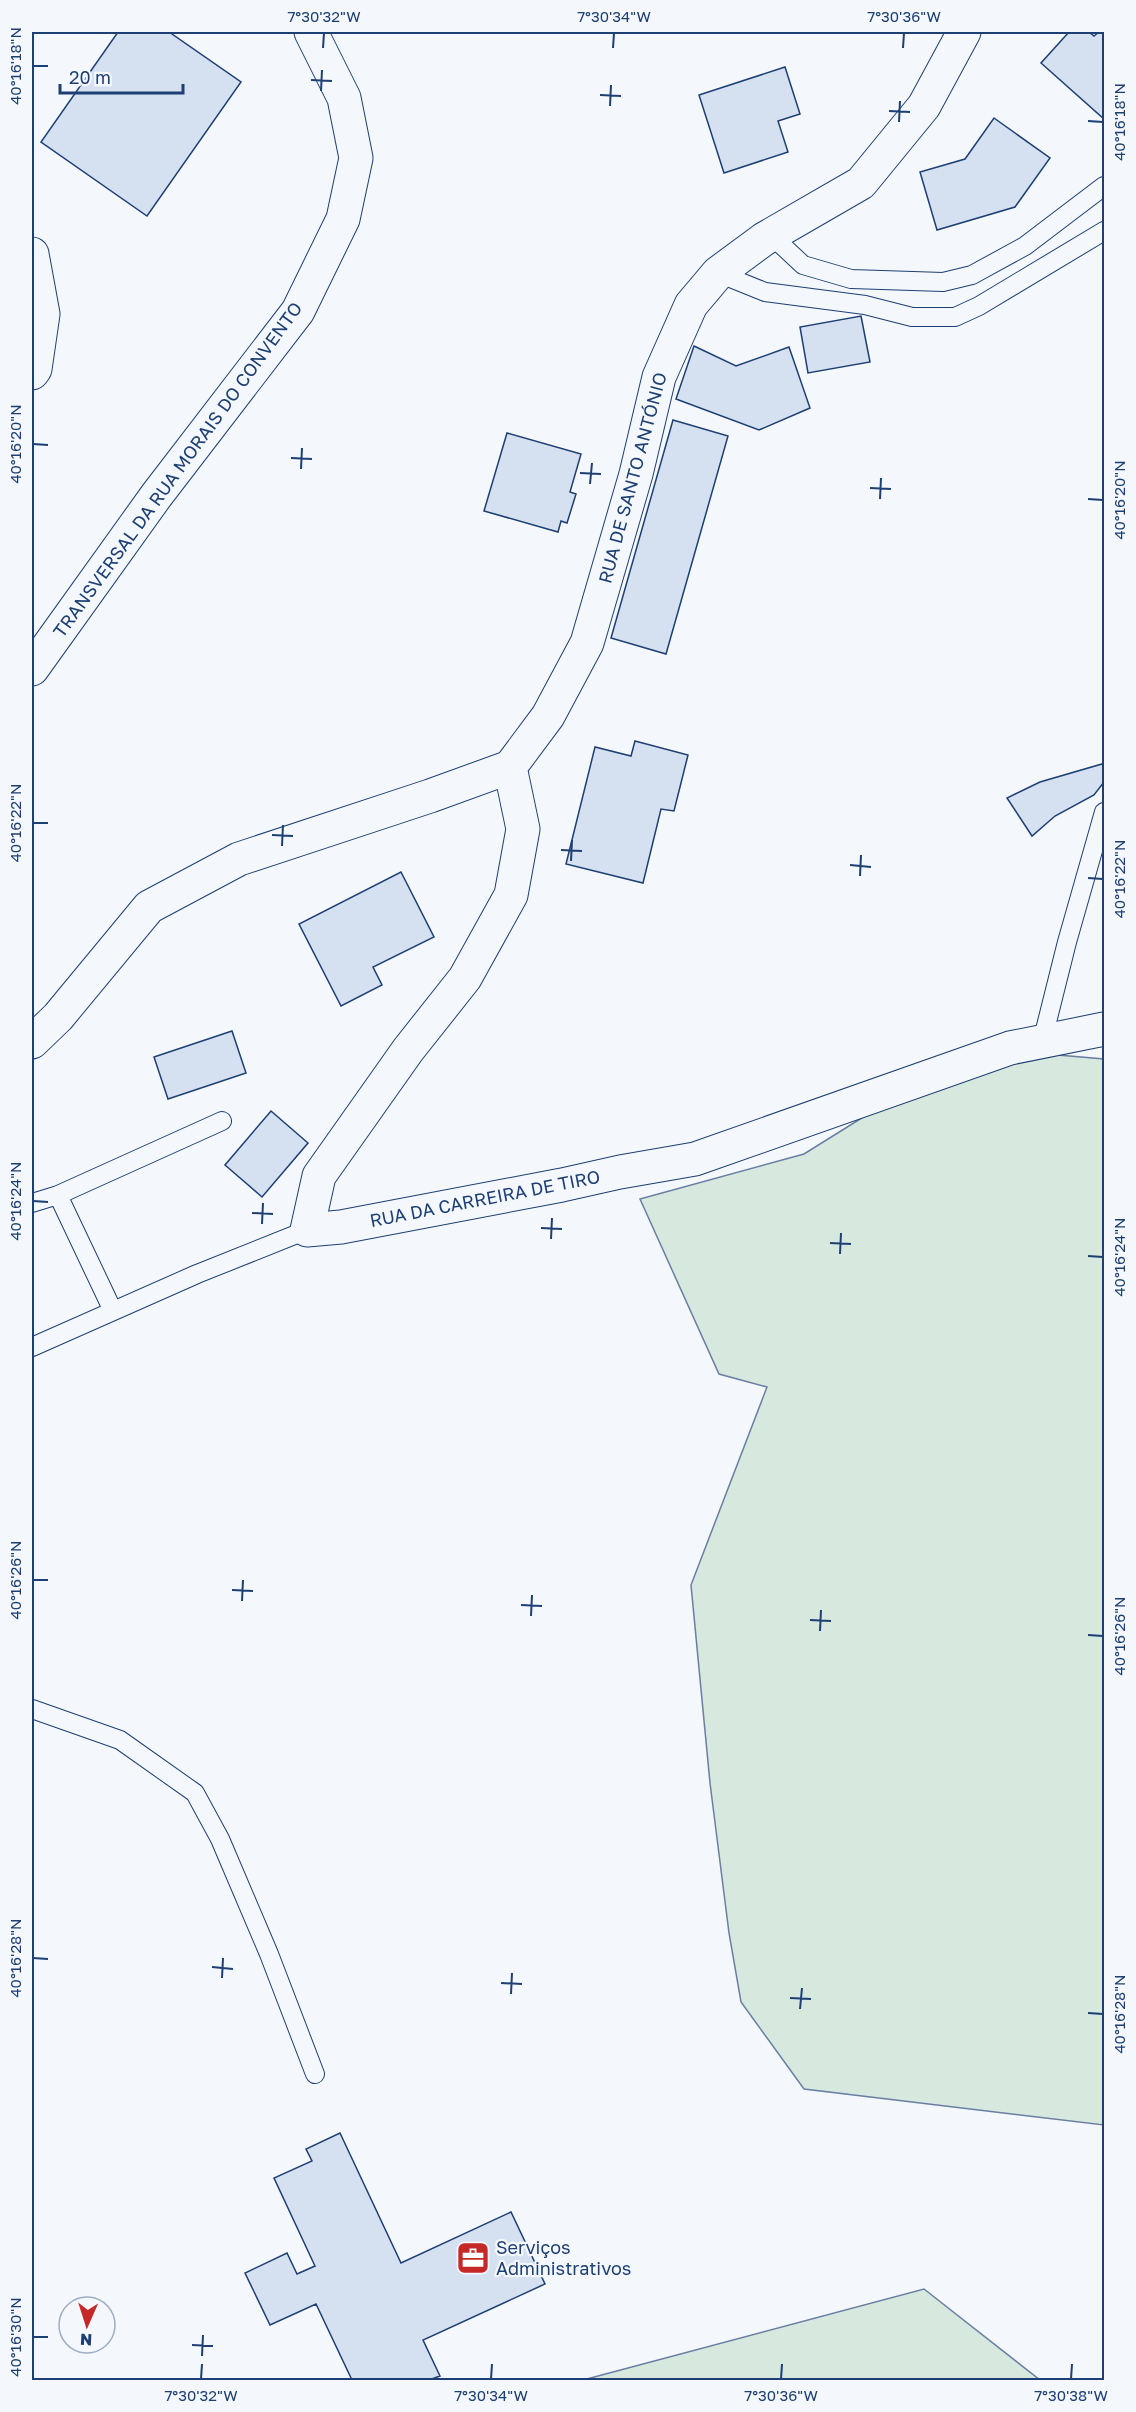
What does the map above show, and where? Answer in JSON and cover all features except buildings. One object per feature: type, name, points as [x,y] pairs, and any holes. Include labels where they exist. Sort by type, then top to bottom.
[{"type":"street","name":"TRANSVERSAL DA RUA MORAIS DO CONVENTO","points":[[32,669],[156,496],[298,311],[343,219],[356,158],[344,98],[310,32]]},
{"type":"street","name":"RUA DE SANTO ANTÓNIO","points":[[510,767],[548,716],[587,643],[636,474],[659,377],[691,305],[718,273],[771,235],[861,183],[924,106],[964,32]]},
{"type":"street","points":[[32,254],[43,314],[35,369],[32,374]]},
{"type":"street","points":[[32,1042],[58,1017],[149,906],[239,859],[510,767],[522,829],[511,895],[465,978],[408,1050],[319,1176],[307,1230]]},
{"type":"street","name":"RUA DA CARREIRA DE TIRO","points":[[307,1230],[341,1227],[695,1159],[1010,1048],[1104,1029]]},
{"type":"lane","points":[[771,235],[802,265],[851,279],[943,282],[972,275],[1025,246],[1104,186]]},
{"type":"lane","points":[[718,273],[765,292],[865,305],[912,317],[955,316],[979,306],[1104,231]]},
{"type":"lane","points":[[1042,1042],[1067,942],[1104,812]]},
{"type":"lane","points":[[32,1203],[58,1195],[222,1121]]},
{"type":"lane","points":[[58,1195],[113,1311]]},
{"type":"lane","points":[[32,1347],[307,1230]]},
{"type":"lane","points":[[32,1709],[120,1740],[195,1793],[220,1839],[269,1954],[315,2074]]},
{"type":"shaded area","points":[[1046,1054],[1104,1059],[1104,2125],[804,2089],[741,2002],[729,1933],[710,1783],[691,1585],[767,1387],[719,1374],[640,1199],[804,1154],[889,1101]]},
{"type":"shaded area","points":[[924,2289],[1040,2380],[583,2380]]},
{"type":"place","name":"Serviços Administrativos","points":[[473,2258]]}]
